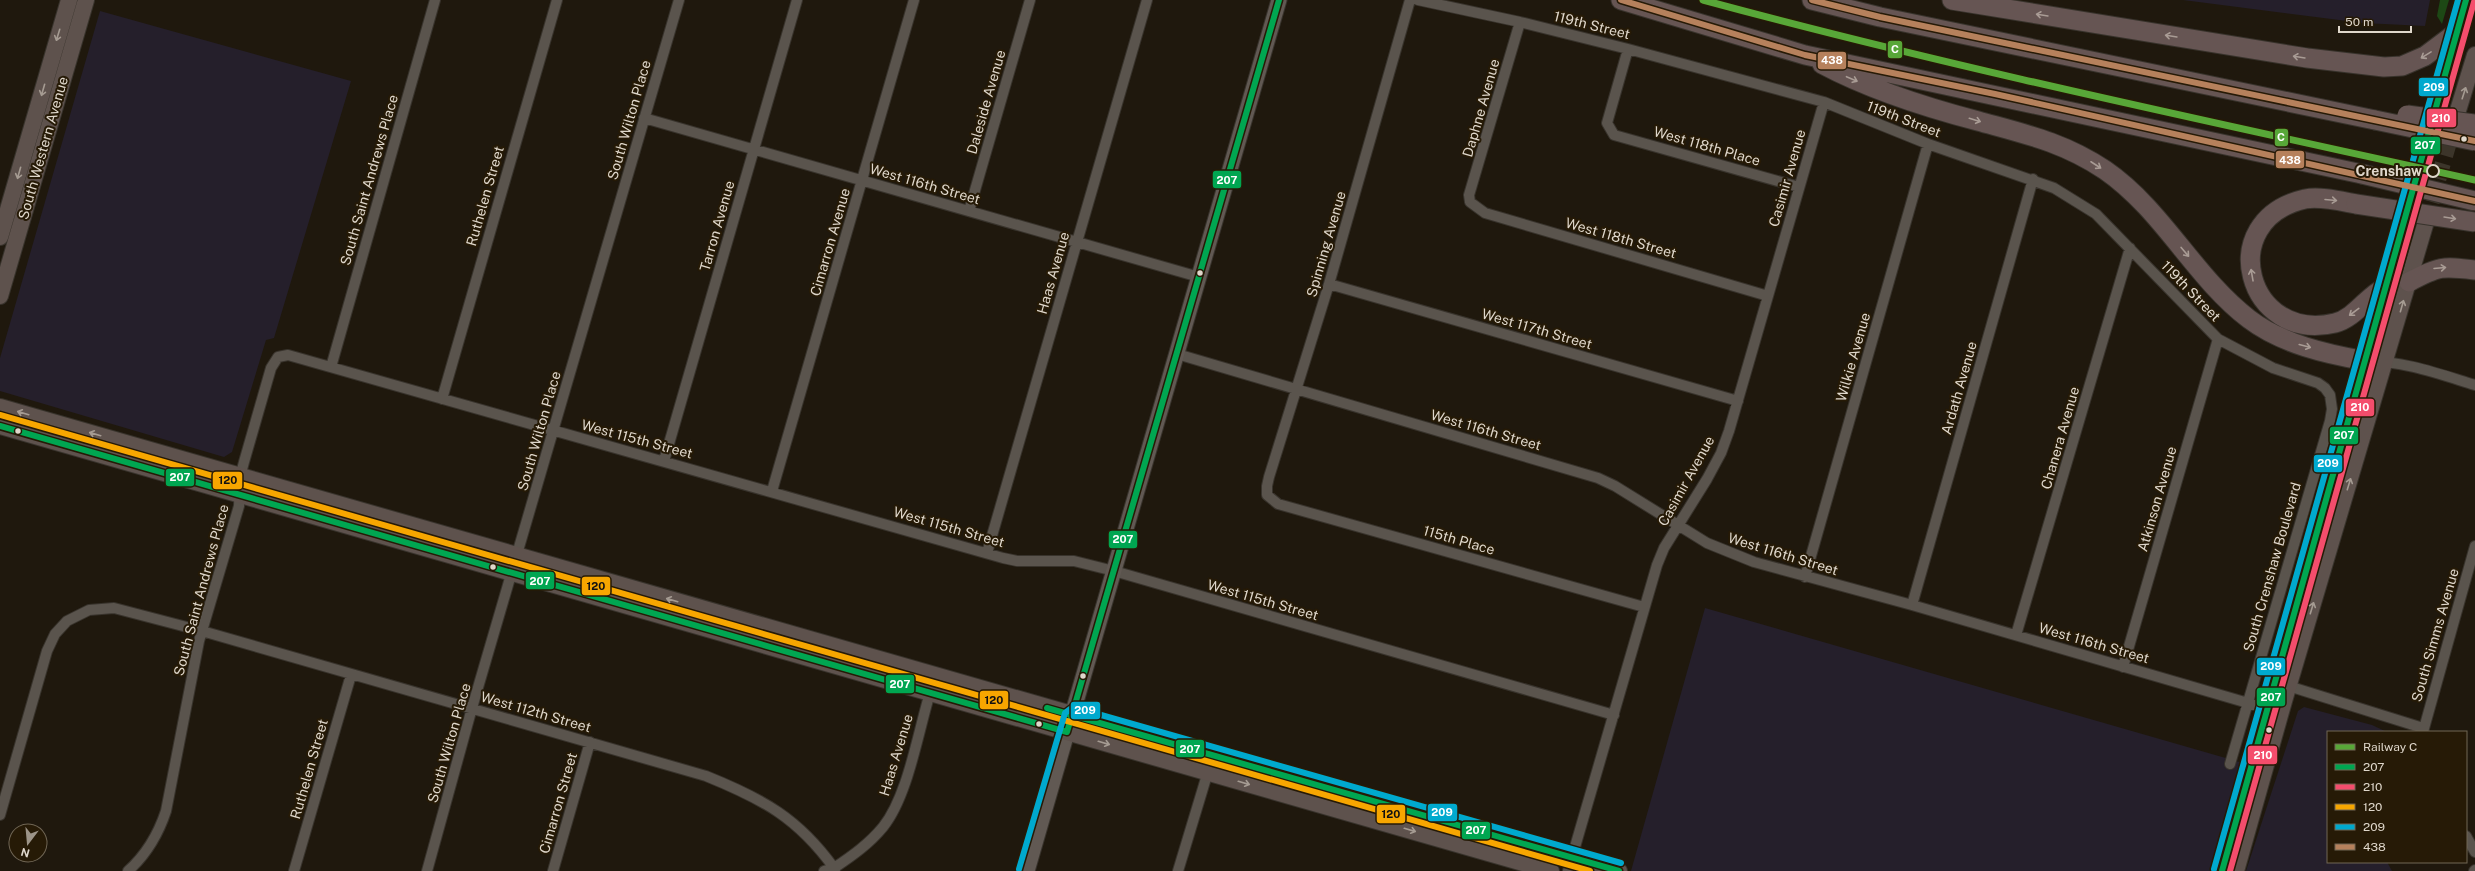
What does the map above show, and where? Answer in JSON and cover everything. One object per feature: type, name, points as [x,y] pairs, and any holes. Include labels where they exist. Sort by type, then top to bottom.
[{"type":"highway","points":[[1621,0],[1805,55],[1995,94],[2362,174],[2475,201]]},
{"type":"highway","points":[[1812,0],[1880,17],[2295,103],[2378,116],[2475,124]]},
{"type":"highway","points":[[1952,0],[2299,57],[2384,67],[2402,66],[2425,56],[2457,32]]},
{"type":"highway","points":[[1805,55],[1852,80],[1976,121],[2035,136],[2086,159],[2126,187],[2142,203],[2212,284],[2250,319],[2289,341],[2366,361]]},
{"type":"highway","points":[[2378,116],[2475,141]]},
{"type":"highway","points":[[2384,288],[2374,293],[2352,313],[2338,322],[2319,326],[2301,324],[2282,317],[2269,307],[2258,294],[2253,281],[2250,264],[2251,249],[2258,230],[2282,207],[2306,199],[2356,204],[2475,222]]},
{"type":"highway","points":[[2409,282],[2434,268],[2451,267],[2475,270]]},
{"type":"main road","name":"South Western Avenue","points":[[0,237],[69,0]]},
{"type":"main road","name":"South Western Avenue","points":[[0,296],[86,0]]},
{"type":"main road","points":[[1027,871],[1279,0]]},
{"type":"main road","points":[[2433,113],[2466,0]]},
{"type":"main road","points":[[2456,116],[2475,55]]},
{"type":"main road","points":[[2282,684],[2384,288],[2403,220]]},
{"type":"main road","points":[[2222,871],[2386,361],[2426,225]]},
{"type":"main road","points":[[0,407],[1213,755],[1570,864],[1619,871]]},
{"type":"main road","points":[[0,426],[240,497],[1551,871]]},
{"type":"main road","points":[[2236,871],[2274,710]]},
{"type":"street","name":"South Saint Andrews Place","points":[[330,367],[435,0]]},
{"type":"street","name":"Ruthelen Street","points":[[442,399],[557,0]]},
{"type":"street","name":"South Wilton Place","points":[[427,871],[472,708],[679,0]]},
{"type":"street","name":"Tarron Avenue","points":[[664,461],[797,0]]},
{"type":"street","name":"Cimarron Avenue","points":[[772,491],[914,0]]},
{"type":"street","name":"Daleside Avenue","points":[[969,211],[1030,0]]},
{"type":"street","name":"Haas Avenue","points":[[987,553],[1147,0]]},
{"type":"street","name":"Spinning Avenue","points":[[1268,495],[1266,486],[1298,389],[1410,0]]},
{"type":"street","name":"119th Street","points":[[1418,0],[1520,22],[1628,48],[1824,102],[1928,144],[2033,179],[2074,198],[2096,214],[2218,340],[2273,368],[2318,383]]},
{"type":"street","name":"Daphne Avenue","points":[[1470,202],[1469,195],[1520,22]]},
{"type":"street","name":"West 118th Place","points":[[1628,48],[1608,115],[1607,123],[1609,129],[1614,135],[1799,187]]},
{"type":"street","name":"Casimir Avenue","points":[[1570,864],[1644,607],[1664,548],[1721,453],[1738,401],[1824,102]]},
{"type":"street","name":"West 116th Street","points":[[644,118],[1199,277]]},
{"type":"street","name":"Wilkie Avenue","points":[[1805,577],[1928,144]]},
{"type":"street","name":"Ardath Avenue","points":[[1912,605],[2033,179]]},
{"type":"street","name":"West 118th Street","points":[[1470,202],[1485,213],[1768,296]]},
{"type":"street","name":"Chanera Avenue","points":[[2016,635],[2130,248]]},
{"type":"street","name":"West 117th Street","points":[[1329,284],[1738,401]]},
{"type":"street","name":"Atkinson Avenue","points":[[2123,666],[2218,340]]},
{"type":"street","name":"West 116th Street","points":[[1177,354],[1598,478],[1615,486],[1707,543],[1731,554],[1805,577],[1912,605],[2274,710]]},
{"type":"street","name":"West 115th Street","points":[[278,357],[288,355],[987,553],[1017,560],[1074,561],[1114,571],[1614,715]]},
{"type":"street","name":"South Saint Andrews Place","points":[[128,871],[149,849],[159,830],[166,811],[202,631],[240,497],[240,477],[271,368],[278,357]]},
{"type":"street","points":[[2366,361],[2386,361],[2475,385]]},
{"type":"street","name":"South Crenshaw Boulevard","points":[[2230,764],[2330,421],[2332,409],[2330,395],[2318,383]]},
{"type":"street","name":"115th Place","points":[[1268,495],[1278,504],[1644,607]]},
{"type":"street","name":"South Simms Avenue","points":[[2423,730],[2475,546]]},
{"type":"street","name":"West 112th Street","points":[[0,815],[47,651],[55,634],[67,621],[89,610],[114,608],[202,631],[706,776],[738,789],[795,823],[816,843],[835,870]]},
{"type":"street","name":"Ruthelen Street","points":[[294,871],[351,674]]},
{"type":"street","points":[[2282,684],[2423,730]]},
{"type":"street","name":"Haas Avenue","points":[[824,871],[835,870],[872,840],[894,809],[903,786],[930,693]]},
{"type":"street","name":"Cimarron Street","points":[[553,871],[590,742]]},
{"type":"street","points":[[1178,871],[1213,755]]},
{"type":"street","points":[[2467,838],[2475,852]]},
{"type":"shaded area","points":[[2183,0],[2430,0],[2425,26],[2363,23]]},
{"type":"shaded area","points":[[100,11],[351,81],[274,338],[266,340],[232,452],[224,457],[0,391],[0,358]]},
{"type":"shaded area","points":[[1705,608],[2243,763],[2214,871],[1631,871]]},
{"type":"shaded area","points":[[2304,707],[2372,725],[2385,731],[2327,731],[2327,863],[2388,863],[2392,871],[2246,871],[2298,711]]},
{"type":"green space","points":[[2440,0],[2449,0],[2442,24],[2437,16]]},
{"type":"tunnel","points":[[2403,220],[2431,120]]},
{"type":"tunnel","points":[[2425,225],[2454,125]]},
{"type":"rail line","name":"C","points":[[1703,0],[1991,72],[2475,180]]},
{"type":"transit line","name":"207","points":[[0,426],[1067,732],[1279,0]]},
{"type":"transit line","name":"438","points":[[1621,0],[1805,55],[1995,94],[2475,201]]},
{"type":"transit line","name":"438","points":[[1812,0],[1880,17],[2475,141]]},
{"type":"transit line","name":"209","points":[[2214,869],[2458,0]]},
{"type":"transit line","name":"207","points":[[2222,871],[2466,0]]},
{"type":"transit line","name":"210","points":[[2230,871],[2474,2]]},
{"type":"transit line","name":"120","points":[[0,415],[1590,871]]},
{"type":"transit line","name":"209","points":[[1019,869],[1065,713],[1073,707],[1621,863]]},
{"type":"transit line","name":"207","points":[[1047,708],[1619,871]]},
{"type":"place","name":"Crenshaw","points":[[2433,171]]}]
